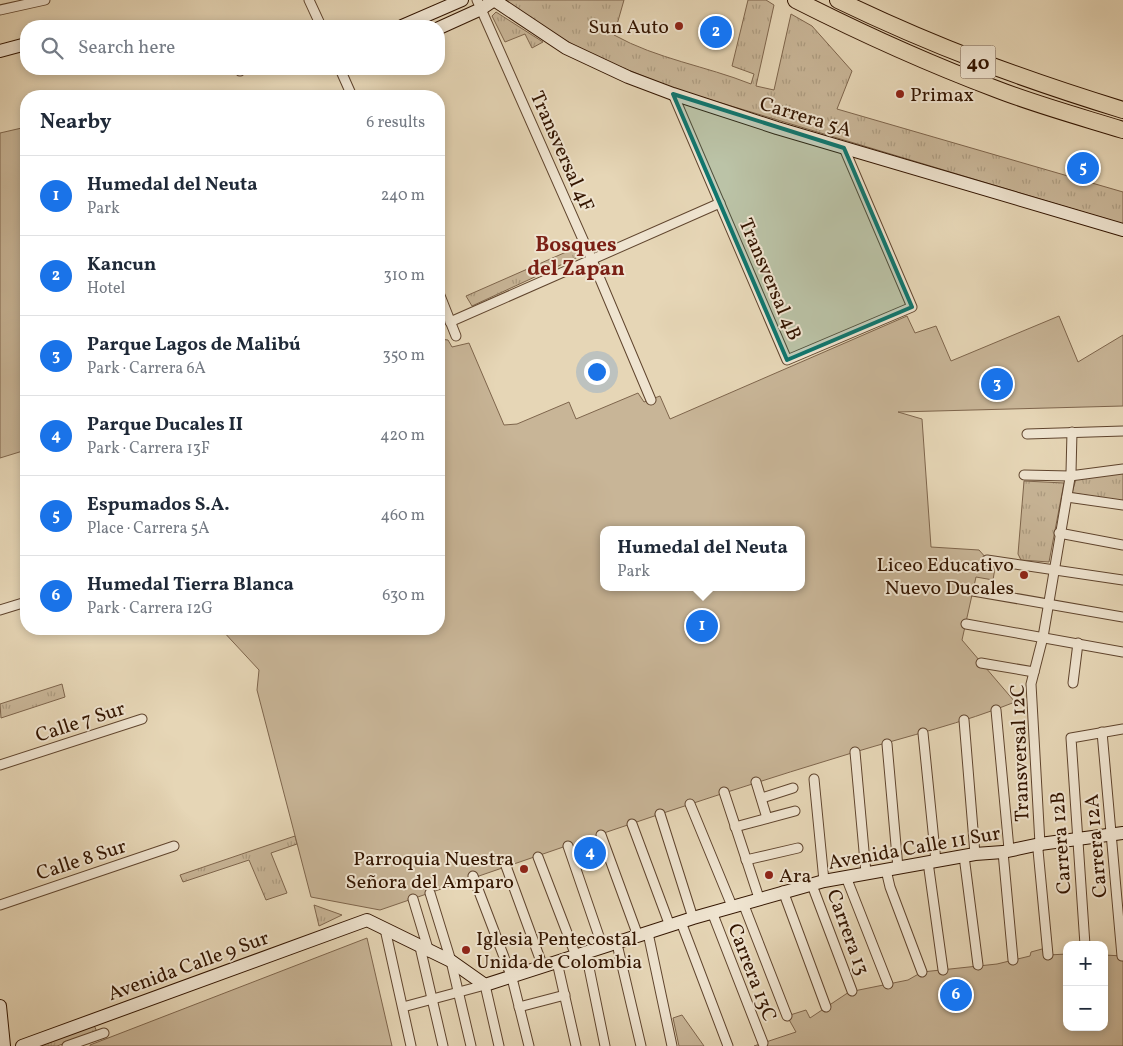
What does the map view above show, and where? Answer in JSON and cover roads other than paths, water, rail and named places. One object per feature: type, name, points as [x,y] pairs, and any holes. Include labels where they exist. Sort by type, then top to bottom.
[{"type":"highway","name":"40","points":[[838,0],[892,26],[978,62],[1123,110]]},
{"type":"highway","name":"40","points":[[806,2],[884,43],[997,89],[1123,130]]},
{"type":"street","points":[[0,10],[46,0]]},
{"type":"street","points":[[309,0],[318,20]]},
{"type":"street","points":[[416,20],[462,0]]},
{"type":"street","points":[[445,25],[479,5],[494,0]]},
{"type":"street","name":"Carrera 5A","points":[[494,0],[572,51],[673,94],[844,148],[1123,230]]},
{"type":"street","name":"Transversal 4F","points":[[479,5],[592,260],[651,400]]},
{"type":"street","points":[[0,51],[20,46]]},
{"type":"street","points":[[343,75],[349,90]]},
{"type":"street","name":"Transversal 4B","points":[[673,94],[787,360],[912,306],[844,148]]},
{"type":"street","points":[[450,322],[720,203]]},
{"type":"street","points":[[445,309],[456,336]]},
{"type":"street","points":[[1027,434],[1123,431]]},
{"type":"street","name":"Transversal 12C","points":[[1048,955],[1038,850],[1040,844],[1030,701],[1034,672],[1043,637],[1070,476],[1072,432]]},
{"type":"street","points":[[1024,475],[1070,476],[1123,469]]},
{"type":"street","points":[[1066,497],[1123,505]]},
{"type":"street","points":[[1059,533],[1123,545]]},
{"type":"street","points":[[987,560],[1123,580]]},
{"type":"street","points":[[973,591],[1123,617]]},
{"type":"street","points":[[0,610],[20,604]]},
{"type":"street","points":[[966,624],[1123,652]]},
{"type":"street","points":[[1073,683],[1078,643]]},
{"type":"street","points":[[981,663],[1034,672]]},
{"type":"street","points":[[996,710],[1013,960]]},
{"type":"street","name":"Calle 7 Sur","points":[[0,766],[142,719]]},
{"type":"street","points":[[964,720],[970,855],[978,966]]},
{"type":"street","points":[[1102,732],[1123,729]]},
{"type":"street","name":"Carrera 12B","points":[[1085,941],[1071,738],[1102,732]]},
{"type":"street","name":"Carrera 12A","points":[[1102,732],[1117,833],[1122,956]]},
{"type":"street","points":[[923,733],[932,862],[943,970]]},
{"type":"street","points":[[887,744],[892,869],[890,886],[922,972]]},
{"type":"street","points":[[855,752],[866,873]]},
{"type":"street","name":"Carrera 13","points":[[814,779],[818,883],[852,991]]},
{"type":"street","points":[[756,782],[767,818]]},
{"type":"street","points":[[762,798],[793,788]]},
{"type":"street","points":[[724,792],[759,898]]},
{"type":"street","points":[[690,804],[738,904],[787,1016]]},
{"type":"street","points":[[735,827],[795,812]]},
{"type":"street","points":[[660,814],[681,922]]},
{"type":"street","points":[[632,824],[681,922],[728,1046]]},
{"type":"street","name":"Avenida Calle 11 Sur","points":[[485,985],[512,978],[738,904],[818,883],[970,855],[1117,833]]},
{"type":"street","points":[[601,835],[643,935],[672,1046]]},
{"type":"street","name":"Calle 8 Sur","points":[[0,905],[174,846]]},
{"type":"street","points":[[568,846],[603,948]]},
{"type":"street","points":[[746,860],[798,848]]},
{"type":"street","points":[[538,857],[581,955],[605,1046]]},
{"type":"street","points":[[506,866],[543,968]]},
{"type":"street","points":[[473,876],[512,978],[529,1046]]},
{"type":"street","points":[[846,877],[888,984]]},
{"type":"street","points":[[783,892],[826,1007]]},
{"type":"street","points":[[430,893],[451,961],[471,1046]]},
{"type":"street","points":[[413,898],[443,1046]]},
{"type":"street","name":"Carrera 13C","points":[[712,912],[762,1044]]},
{"type":"street","name":"Avenida Calle 9 Sur","points":[[22,1046],[367,920],[385,929]]},
{"type":"street","points":[[385,929],[424,950],[451,961],[485,985],[499,1046]]},
{"type":"street","points":[[385,929],[411,1046]]},
{"type":"street","points":[[617,944],[641,1046]]},
{"type":"street","points":[[557,962],[576,1046]]},
{"type":"street","points":[[403,1007],[485,985]]},
{"type":"street","points":[[519,1008],[564,995]]},
{"type":"street","points":[[0,1006],[4,1046]]},
{"type":"street","points":[[67,1046],[104,1033]]},
{"type":"place","name":"Sun Auto","points":[[679,26]]},
{"type":"place","name":"Kancun","points":[[716,32]]},
{"type":"place","name":"Primax","points":[[900,94]]},
{"type":"place","name":"Espumados S.A.","points":[[1083,168]]},
{"type":"place","name":"Parque Lagos de Malibú","points":[[997,384]]},
{"type":"place","name":"Liceo Educativo Nuevo Ducales","points":[[1024,575]]},
{"type":"place","name":"Humedal del Neuta","points":[[702,626]]},
{"type":"place","name":"Parque Ducales II","points":[[590,853]]},
{"type":"place","name":"Parroquia Nuestra Señora del Amparo","points":[[524,869]]},
{"type":"place","name":"Ara","points":[[769,875]]},
{"type":"place","name":"Iglesia Pentecostal Unida de Colombia","points":[[466,950]]},
{"type":"place","name":"Humedal Tierra Blanca","points":[[956,995]]},
{"type":"district","name":"Bosques del Zapan","points":[[576,256]]}]
